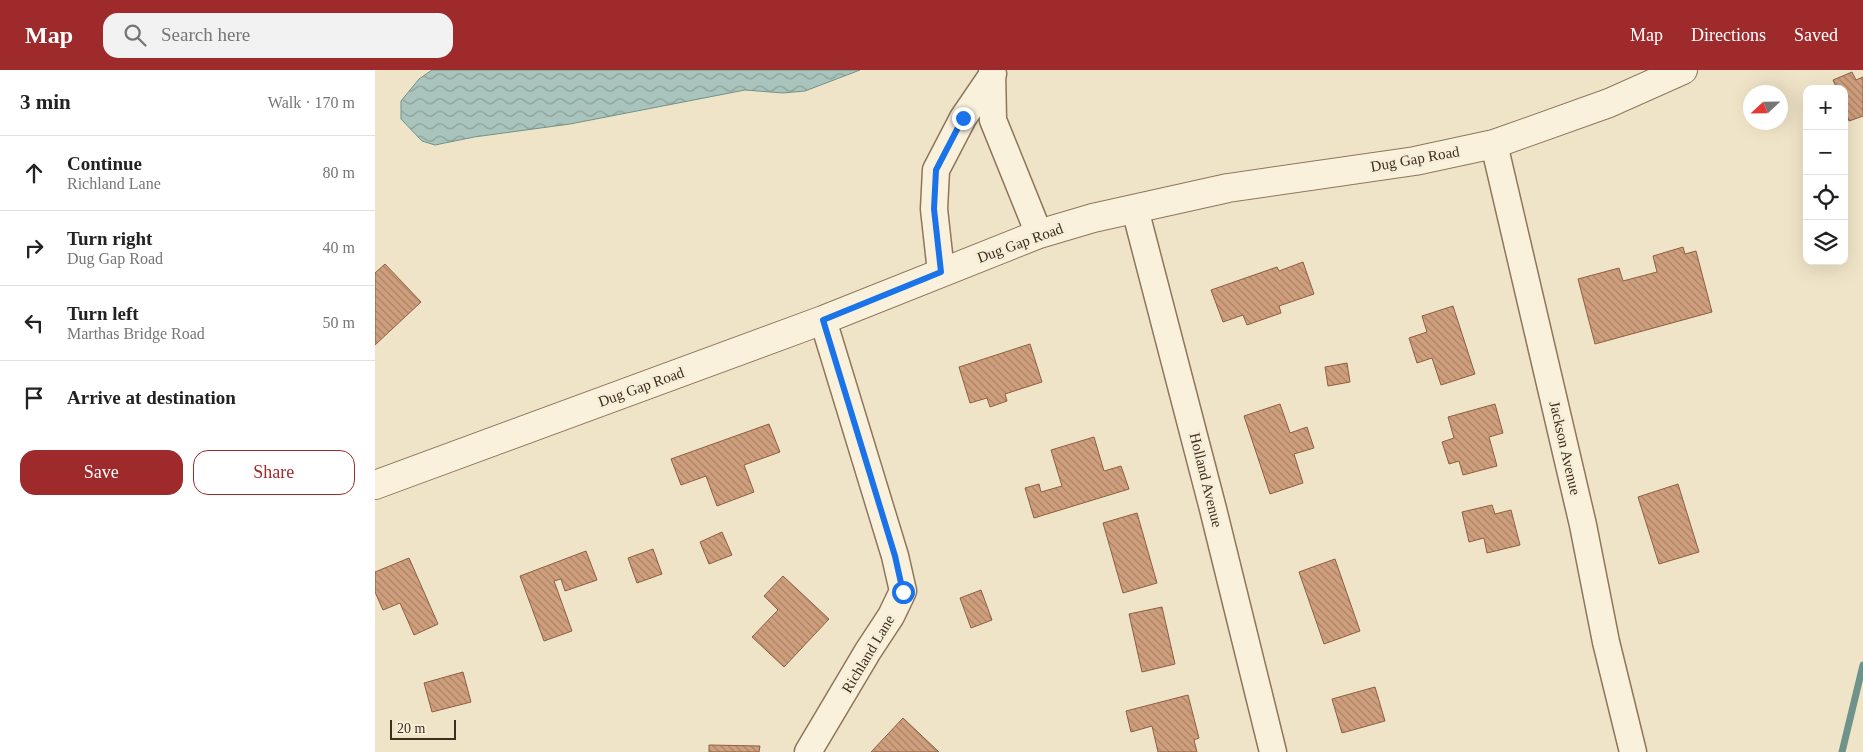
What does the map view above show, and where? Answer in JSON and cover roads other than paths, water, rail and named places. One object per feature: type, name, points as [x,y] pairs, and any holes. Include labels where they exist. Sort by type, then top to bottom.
[{"type":"street","name":"Dug Gap Road","points":[[375,485],[823,320],[1039,234],[1093,218],[1228,188],[1415,160],[1494,144],[1609,103],[1683,70]]},
{"type":"street","points":[[992,72],[993,120],[1039,234]]},
{"type":"street","points":[[941,272],[934,209],[936,170],[963,118],[992,72]]},
{"type":"street","name":"Jackson Avenue","points":[[1494,144],[1583,525],[1606,642],[1633,752]]},
{"type":"street","name":"Holland Avenue","points":[[1135,209],[1211,499],[1273,752]]},
{"type":"street","name":"Richland Lane","points":[[808,752],[891,616],[903,592],[895,556],[823,320]]},
{"type":"water","points":[[432,70],[860,70],[805,91],[783,93],[745,90],[570,124],[474,137],[435,145],[422,141],[401,119],[401,101],[419,79]]},
{"type":"waterway","points":[[1842,752],[1863,665]]}]
